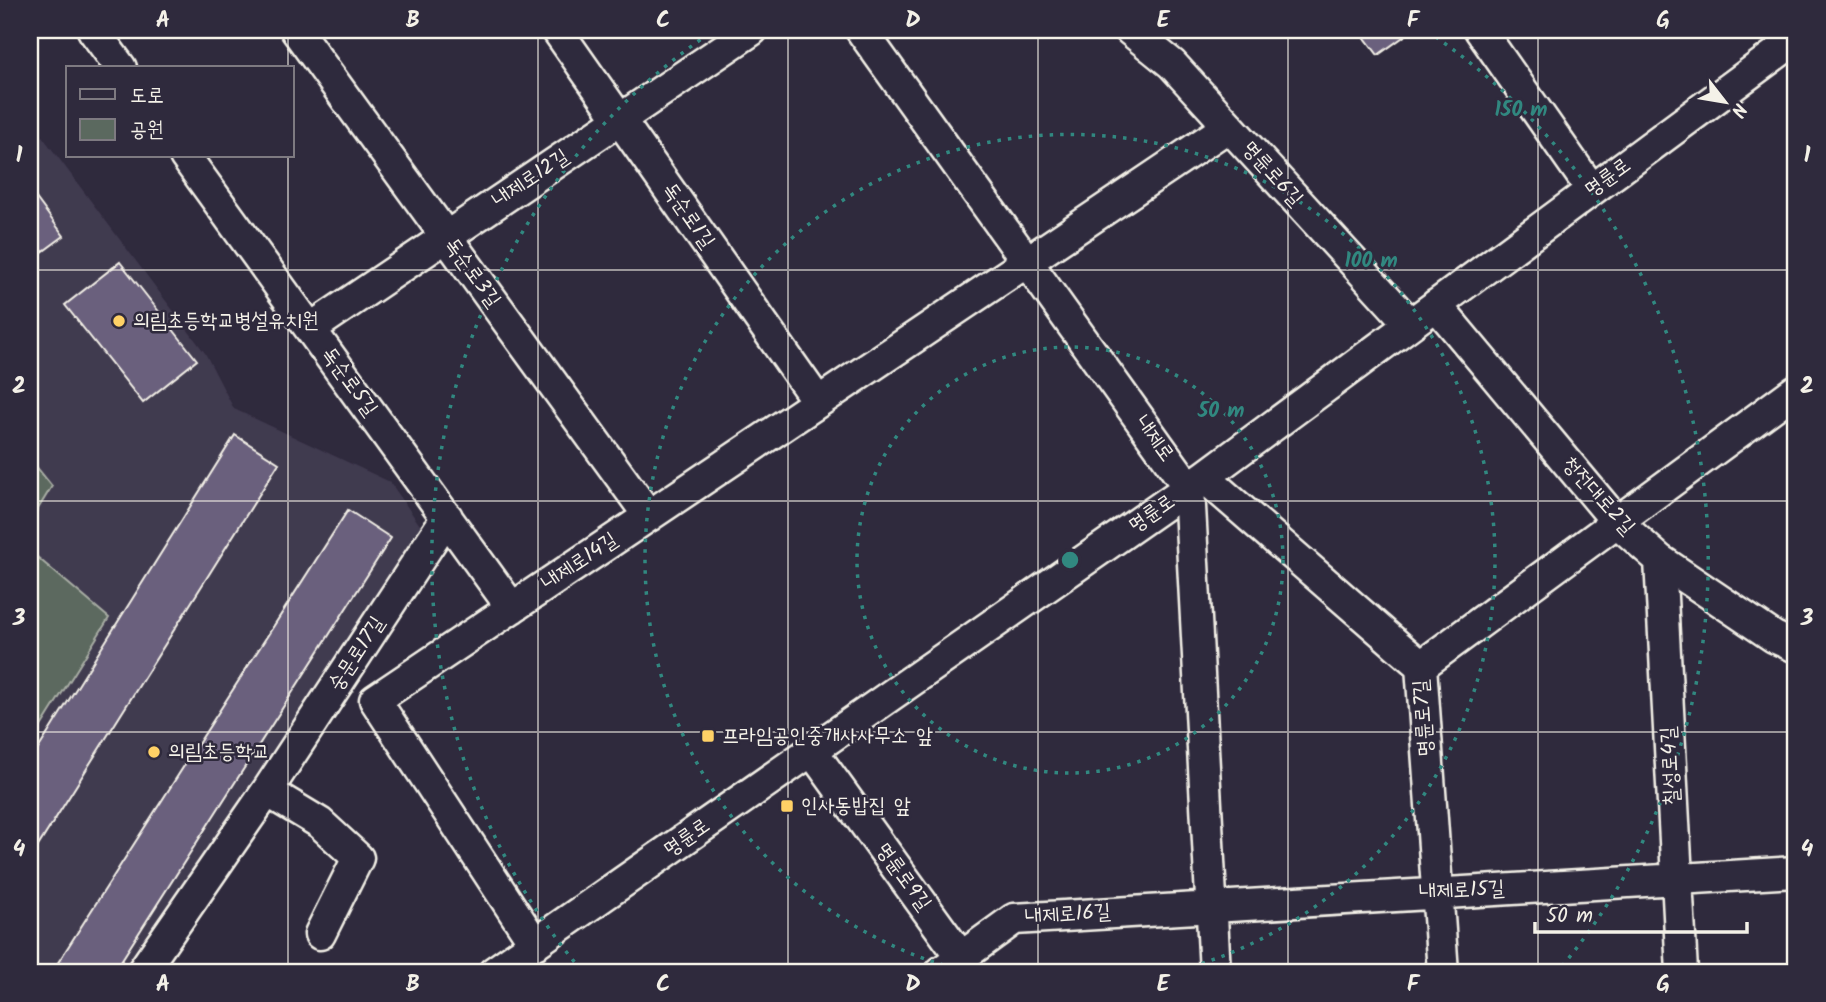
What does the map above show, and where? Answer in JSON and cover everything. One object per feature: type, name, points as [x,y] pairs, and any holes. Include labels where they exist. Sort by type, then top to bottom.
[{"type":"street","points":[[93,30],[120,66]]},
{"type":"street","name":"독순로3길","points":[[296,30],[649,516]]},
{"type":"street","name":"독순로1길","points":[[557,30],[818,402]]},
{"type":"street","name":"내제로12길","points":[[310,329],[752,30]]},
{"type":"street","name":"내제로","points":[[861,30],[1027,261],[1196,483]]},
{"type":"street","name":"명륜로6길","points":[[1130,30],[1172,64],[1410,324]]},
{"type":"street","points":[[1480,30],[1592,190]]},
{"type":"street","name":"명륜로","points":[[495,972],[1196,483],[1796,38]]},
{"type":"street","name":"내제로14길","points":[[535,944],[375,701],[1229,126]]},
{"type":"street","name":"독순로5길","points":[[186,158],[512,608]]},
{"type":"street","name":"청전대로2길","points":[[1436,305],[1617,522],[1660,560],[1774,637],[1796,646]]},
{"type":"street","points":[[1420,666],[1796,390]]},
{"type":"street","points":[[1196,483],[1216,972]]},
{"type":"street","name":"명륜로7길","points":[[1196,483],[1420,666],[1443,972]]},
{"type":"street","name":"숭문로17길","points":[[142,972],[267,791],[447,517]]},
{"type":"street","name":"칠성로4길","points":[[1660,560],[1682,972]]},
{"type":"street","name":"명륜로9길","points":[[812,751],[955,967]]},
{"type":"street","points":[[267,791],[320,823],[358,858],[320,934]]},
{"type":"street","name":"내제로15길","points":[[1212,905],[1796,872]]},
{"type":"street","name":"내제로16길","points":[[955,967],[1014,919],[1212,905]]},
{"type":"shaded area","name":"의림초등학교","points":[[30,120],[205,353],[234,409],[390,482],[424,531],[133,972],[30,972]]},
{"type":"green space","points":[[30,459],[52,486],[30,522]]},
{"type":"green space","points":[[30,551],[109,618],[30,744]]},
{"type":"building","points":[[1359,30],[1413,30],[1378,55]]},
{"type":"building","points":[[30,190],[64,236],[30,261]]},
{"type":"building","points":[[120,262],[197,360],[143,403],[65,305]]},
{"type":"building","points":[[235,435],[279,463],[30,859],[30,762]]},
{"type":"building","points":[[348,510],[391,538],[114,972],[52,972]]},
{"type":"place","name":"의림초등학교병설유치원","points":[[119,321]]},
{"type":"place","name":"프라임공인중개사사무소 앞","points":[[708,736]]},
{"type":"place","name":"의림초등학교","points":[[154,752]]},
{"type":"place","name":"인사동밥집 앞","points":[[787,806]]}]
